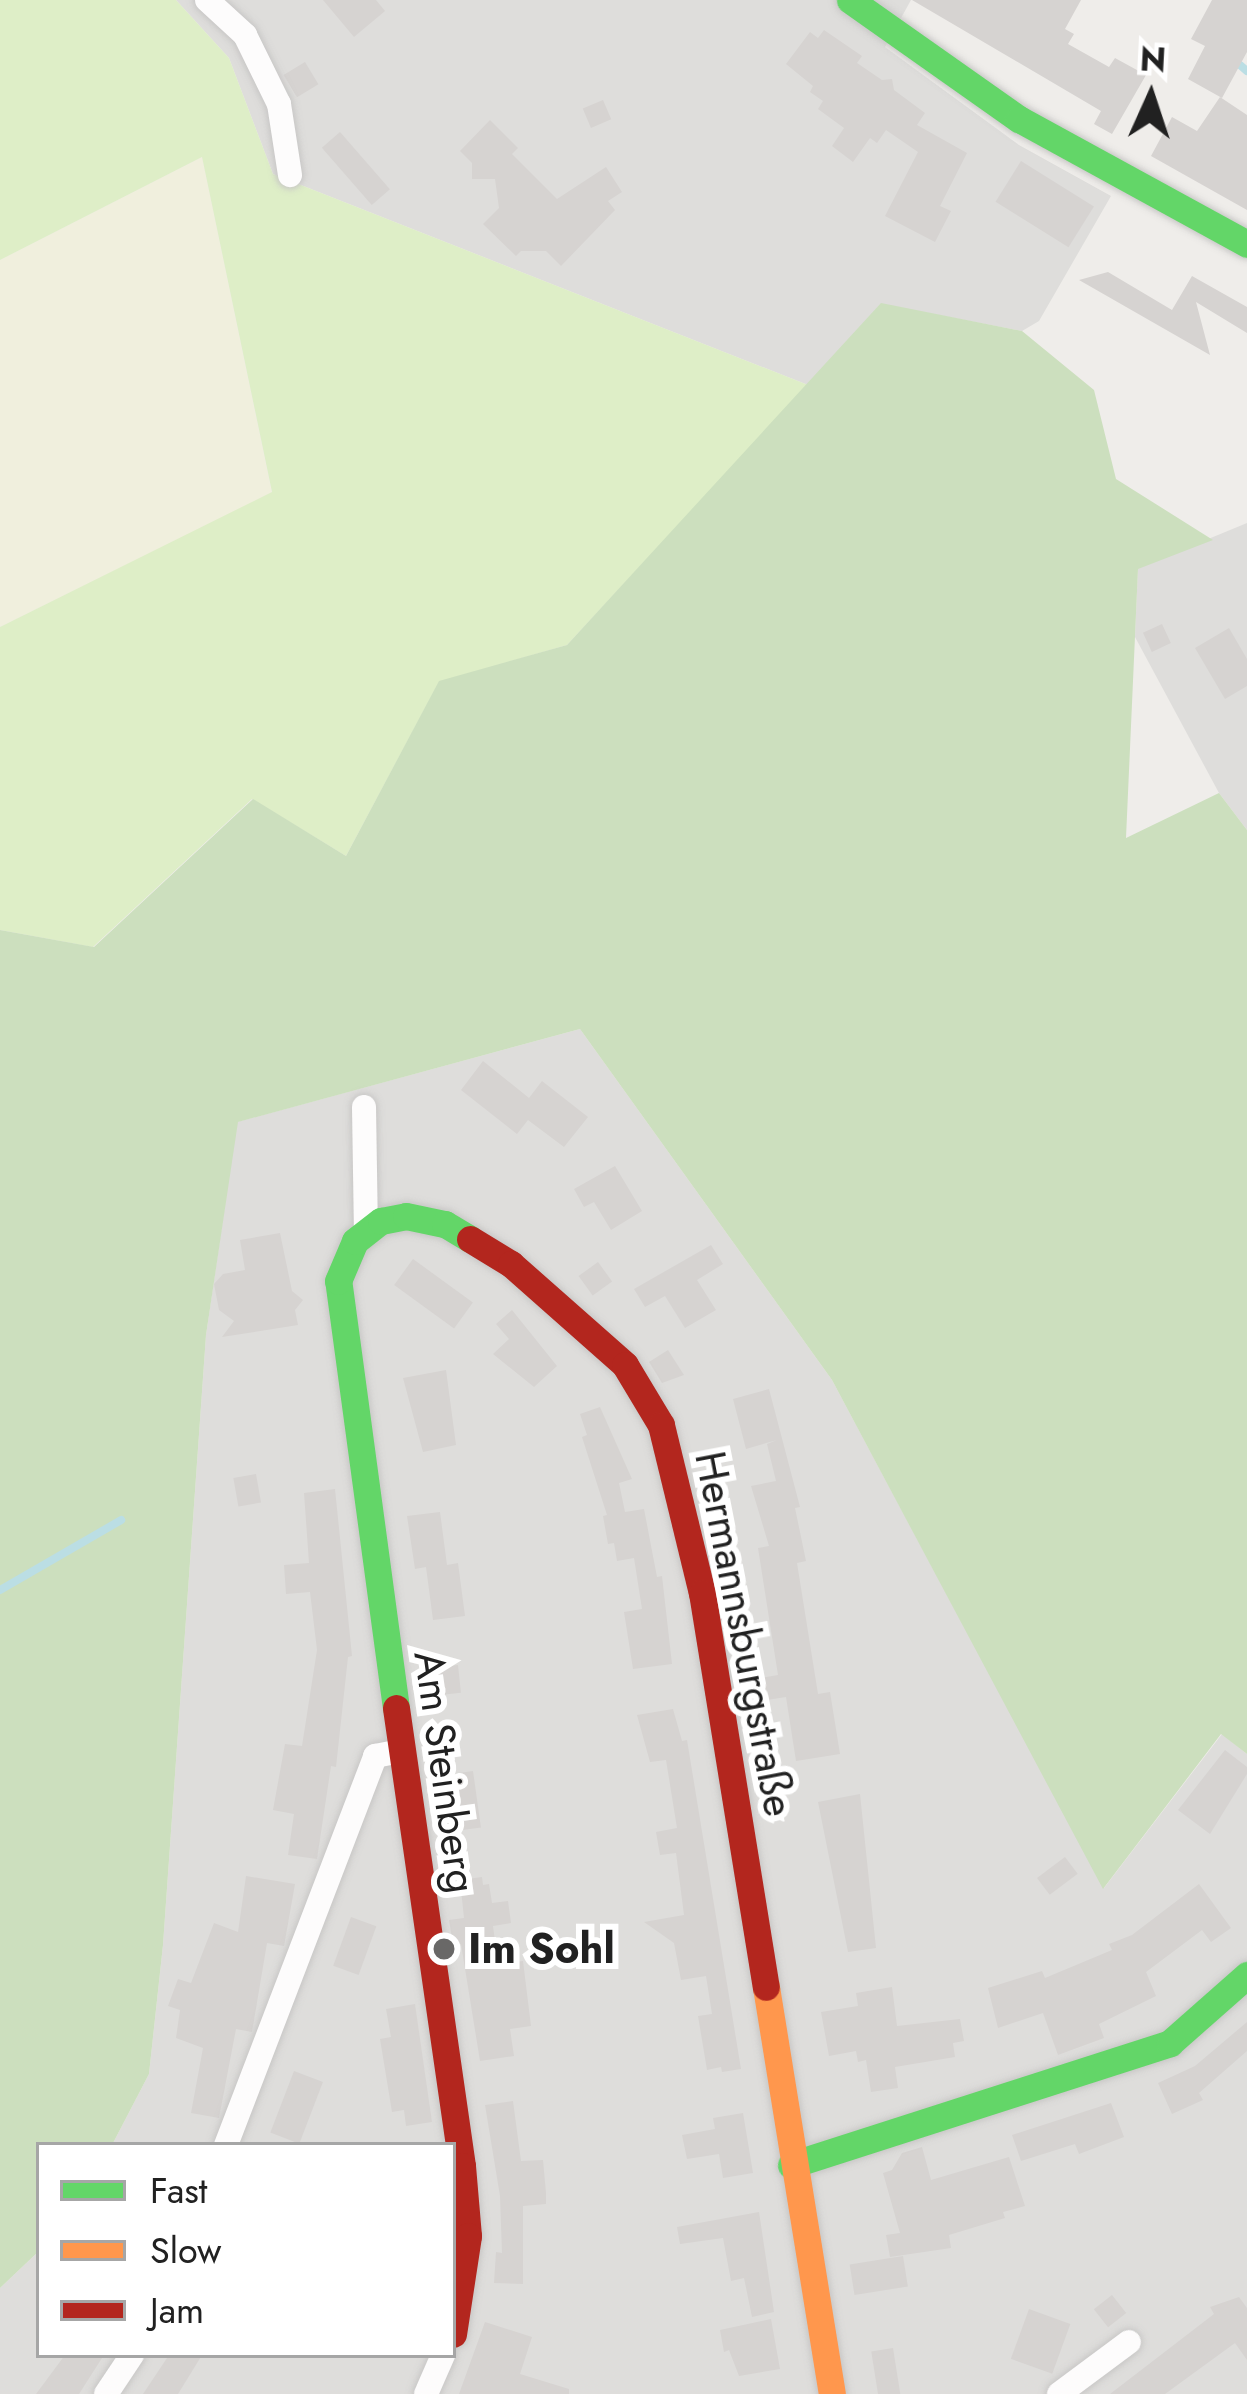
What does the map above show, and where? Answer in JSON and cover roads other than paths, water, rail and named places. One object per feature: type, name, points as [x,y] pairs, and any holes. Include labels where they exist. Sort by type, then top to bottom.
[{"type":"street","points":[[207,0],[245,35],[279,104],[290,175]]},
{"type":"street","points":[[850,0],[1019,119],[1247,244]]},
{"type":"street","points":[[364,1106],[366,1228]]},
{"type":"street","name":"Hermannsburgstraße","points":[[366,1228],[406,1216],[445,1223],[511,1264],[625,1365],[661,1425],[702,1593],[791,2165],[832,2394]]},
{"type":"street","name":"Am Steinberg","points":[[366,1228],[346,1255],[338,1281],[338,1316],[461,2167],[468,2236],[456,2314]]},
{"type":"street","points":[[227,2142],[375,1756],[400,1750]]},
{"type":"street","points":[[791,2165],[1170,2042],[1247,1976]]},
{"type":"street","points":[[1059,2394],[1129,2342]]},
{"type":"street","points":[[106,2394],[129,2358]]},
{"type":"street","points":[[426,2394],[442,2358]]},
{"type":"waterway","points":[[1240,65],[1247,71]]},
{"type":"waterway","points":[[0,1590],[121,1520]]},
{"type":"place","name":"Im Sohl","points":[[444,1949]]}]
